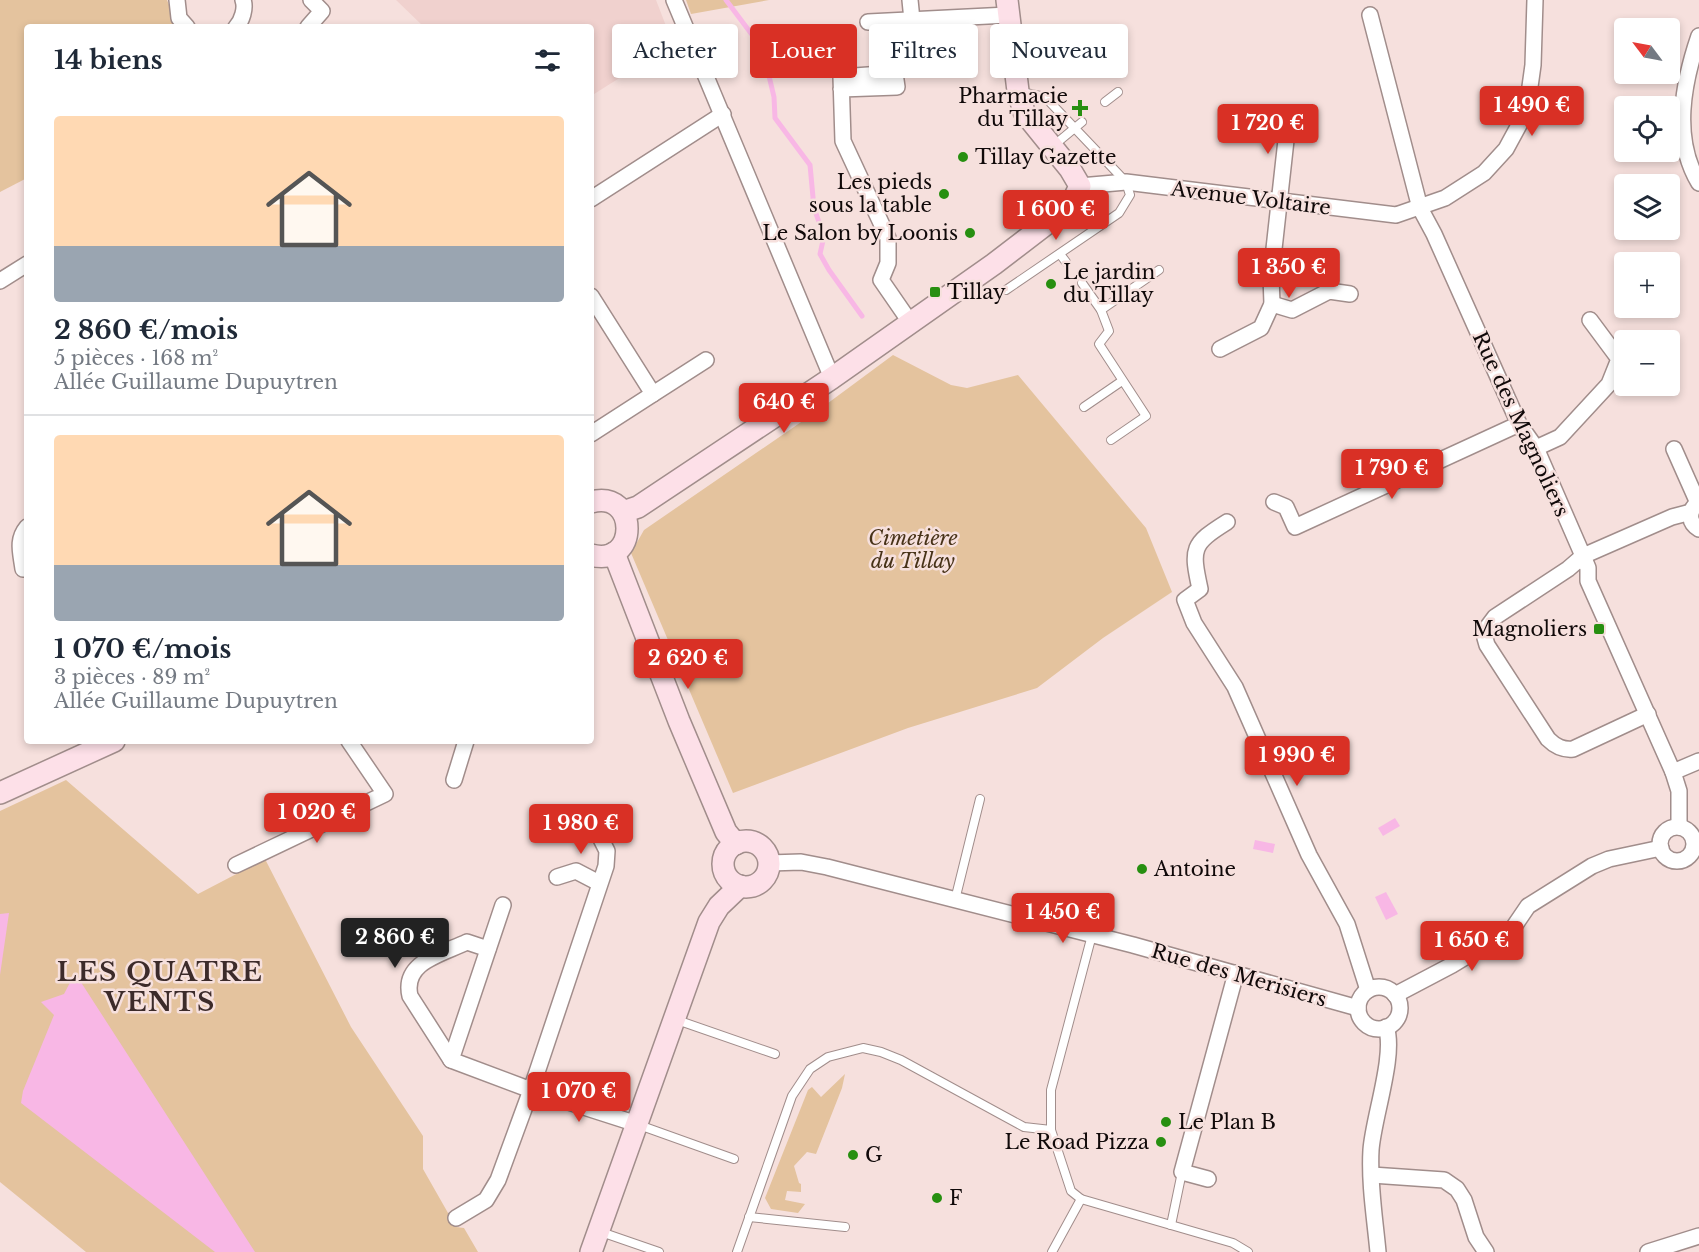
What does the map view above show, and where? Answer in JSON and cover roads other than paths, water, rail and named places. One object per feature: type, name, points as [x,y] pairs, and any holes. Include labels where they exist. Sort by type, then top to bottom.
[{"type":"street","points":[[177,0],[179,18],[184,24]]},
{"type":"street","points":[[239,24],[245,5],[243,0]]},
{"type":"street","points":[[311,0],[322,11],[311,24]]},
{"type":"street","points":[[674,0],[832,378]]},
{"type":"street","points":[[910,0],[912,20]]},
{"type":"street","name":"Avenue Voltaire","points":[[1080,186],[1126,182],[1389,215],[1420,208],[1445,198],[1484,172],[1506,149],[1519,125],[1528,101],[1533,65],[1535,0]]},
{"type":"street","points":[[623,512],[638,507],[832,378],[994,264],[1071,205],[1080,186],[1024,112],[1018,91],[1008,8],[912,20],[868,22]]},
{"type":"street","name":"Rue des Magnoliers","points":[[1370,15],[1420,208],[1434,234],[1519,424],[1536,448],[1583,556],[1588,568],[1588,581],[1673,772],[1679,791],[1679,827]]},
{"type":"street","points":[[1699,36],[1687,78],[1683,103],[1683,130],[1686,154],[1699,183]]},
{"type":"street","points":[[841,89],[843,141],[888,238],[888,263],[882,280],[910,322]]},
{"type":"street","points":[[1220,349],[1261,328],[1272,304],[1271,276],[1289,113]]},
{"type":"street","points":[[594,195],[723,114]]},
{"type":"street","points":[[0,281],[24,266]]},
{"type":"street","points":[[1272,304],[1292,310],[1329,291],[1350,294]]},
{"type":"street","points":[[594,301],[652,394]]},
{"type":"street","points":[[1536,448],[1560,437],[1609,384],[1619,359],[1590,320]]},
{"type":"street","points":[[594,432],[706,360]]},
{"type":"street","points":[[1274,502],[1286,507],[1295,527],[1519,424]]},
{"type":"street","points":[[1674,449],[1696,506],[1692,523],[1699,529]]},
{"type":"street","points":[[594,502],[611,503],[623,512],[628,527],[620,549],[604,557],[594,555]]},
{"type":"street","points":[[1648,714],[1573,748],[1566,750],[1559,748],[1548,739],[1487,645],[1486,629],[1495,617],[1568,569],[1583,556],[1696,506]]},
{"type":"street","points":[[1227,522],[1204,537],[1196,549],[1194,562],[1200,588],[1185,600],[1194,623],[1235,687],[1309,855],[1347,924],[1368,990]]},
{"type":"street","points":[[24,529],[19,543],[24,569]]},
{"type":"street","points":[[614,553],[710,795],[726,832],[736,843]]},
{"type":"street","points":[[0,793],[107,744]]},
{"type":"street","points":[[236,865],[385,794],[351,744]]},
{"type":"street","points":[[454,780],[465,744]]},
{"type":"street","points":[[1673,772],[1699,761]]},
{"type":"street","points":[[1679,827],[1692,837],[1695,856],[1682,860],[1671,860],[1666,857],[1660,843],[1664,833],[1679,827]]},
{"type":"street","points":[[456,1218],[486,1200],[498,1180],[531,1090],[606,866],[607,851],[599,835]]},
{"type":"street","points":[[746,841],[756,843],[764,849],[769,862],[768,871],[761,881],[751,886],[740,885],[728,877],[724,863],[726,854],[736,843],[746,841]]},
{"type":"street","points":[[1395,995],[1452,965],[1513,928],[1528,906],[1592,866],[1610,859],[1661,848]]},
{"type":"street","name":"Rue des Merisiers","points":[[769,862],[801,862],[827,867],[1236,973],[1358,1008]]},
{"type":"street","points":[[557,877],[576,871],[599,883]]},
{"type":"street","points":[[591,1252],[709,922],[719,906],[740,885]]},
{"type":"street","points":[[451,1060],[503,905]]},
{"type":"street","points":[[488,949],[467,942],[417,965],[410,975],[407,985],[410,996],[451,1060],[531,1090],[637,1124]]},
{"type":"street","points":[[1208,1179],[1182,1172],[1236,973]]},
{"type":"street","points":[[1374,987],[1386,988],[1395,995],[1400,1007],[1399,1014],[1386,1027],[1372,1028],[1362,1020],[1358,1008],[1359,1001],[1368,990],[1374,987]]},
{"type":"street","points":[[1378,1252],[1371,1150],[1388,1054],[1389,1036],[1386,1027]]},
{"type":"street","points":[[1372,1175],[1444,1180],[1457,1189],[1464,1200],[1476,1237],[1486,1252]]},
{"type":"street","points":[[1648,1252],[1699,1236]]},
{"type":"lane","points":[[1006,290],[1119,213],[1130,195],[1126,182],[1079,125],[1045,97],[1018,91]]},
{"type":"lane","points":[[1105,102],[1118,92]]},
{"type":"lane","points":[[1052,147],[1079,125]]},
{"type":"lane","points":[[1060,254],[1066,262]]},
{"type":"lane","points":[[1101,310],[1159,270]]},
{"type":"lane","points":[[1082,283],[1101,310],[1109,331],[1099,345],[1146,416],[1112,440]]},
{"type":"lane","points":[[1084,407],[1122,381]]},
{"type":"lane","points":[[955,900],[980,799]]},
{"type":"lane","points":[[1092,935],[1051,1090],[1051,1130],[1071,1191],[1081,1199],[1233,1243],[1248,1252]]},
{"type":"lane","points":[[674,1019],[775,1054]]},
{"type":"lane","points":[[737,1252],[792,1096],[810,1069],[834,1055],[863,1048],[881,1052],[901,1060],[1024,1127],[1051,1130]]},
{"type":"lane","points":[[637,1124],[734,1159]]},
{"type":"lane","points":[[1171,1225],[1182,1172]]},
{"type":"lane","points":[[1052,1252],[1081,1199]]},
{"type":"lane","points":[[749,1217],[846,1227]]},
{"type":"lane","points":[[599,1231],[658,1252]]},
{"type":"waterway","points":[[726,0],[753,36],[769,76],[774,97],[775,118],[810,165],[814,208],[824,236],[820,254],[862,316]]},
{"type":"place","name":"Pharmacie du Tillay","points":[[1080,108]]},
{"type":"place","name":"Tillay Gazette","points":[[963,157]]},
{"type":"place","name":"Les pieds sous la table","points":[[944,194]]},
{"type":"place","name":"Le Salon by Loonis","points":[[970,233]]},
{"type":"place","name":"Le jardin du Tillay","points":[[1051,284]]},
{"type":"place","name":"Tillay","points":[[935,292]]},
{"type":"place","name":"Magnoliers","points":[[1599,629]]},
{"type":"place","name":"Antoine","points":[[1142,869]]},
{"type":"place","name":"Le Plan B","points":[[1166,1122]]},
{"type":"place","name":"Le Road Pizza","points":[[1161,1142]]},
{"type":"place","name":"G","points":[[853,1155]]},
{"type":"place","name":"F","points":[[937,1198]]},
{"type":"district","name":"LES QUATRE VENTS","points":[[160,987]]},
{"type":"park label","name":"Cimetière du Tillay","points":[[913,550]]}]
